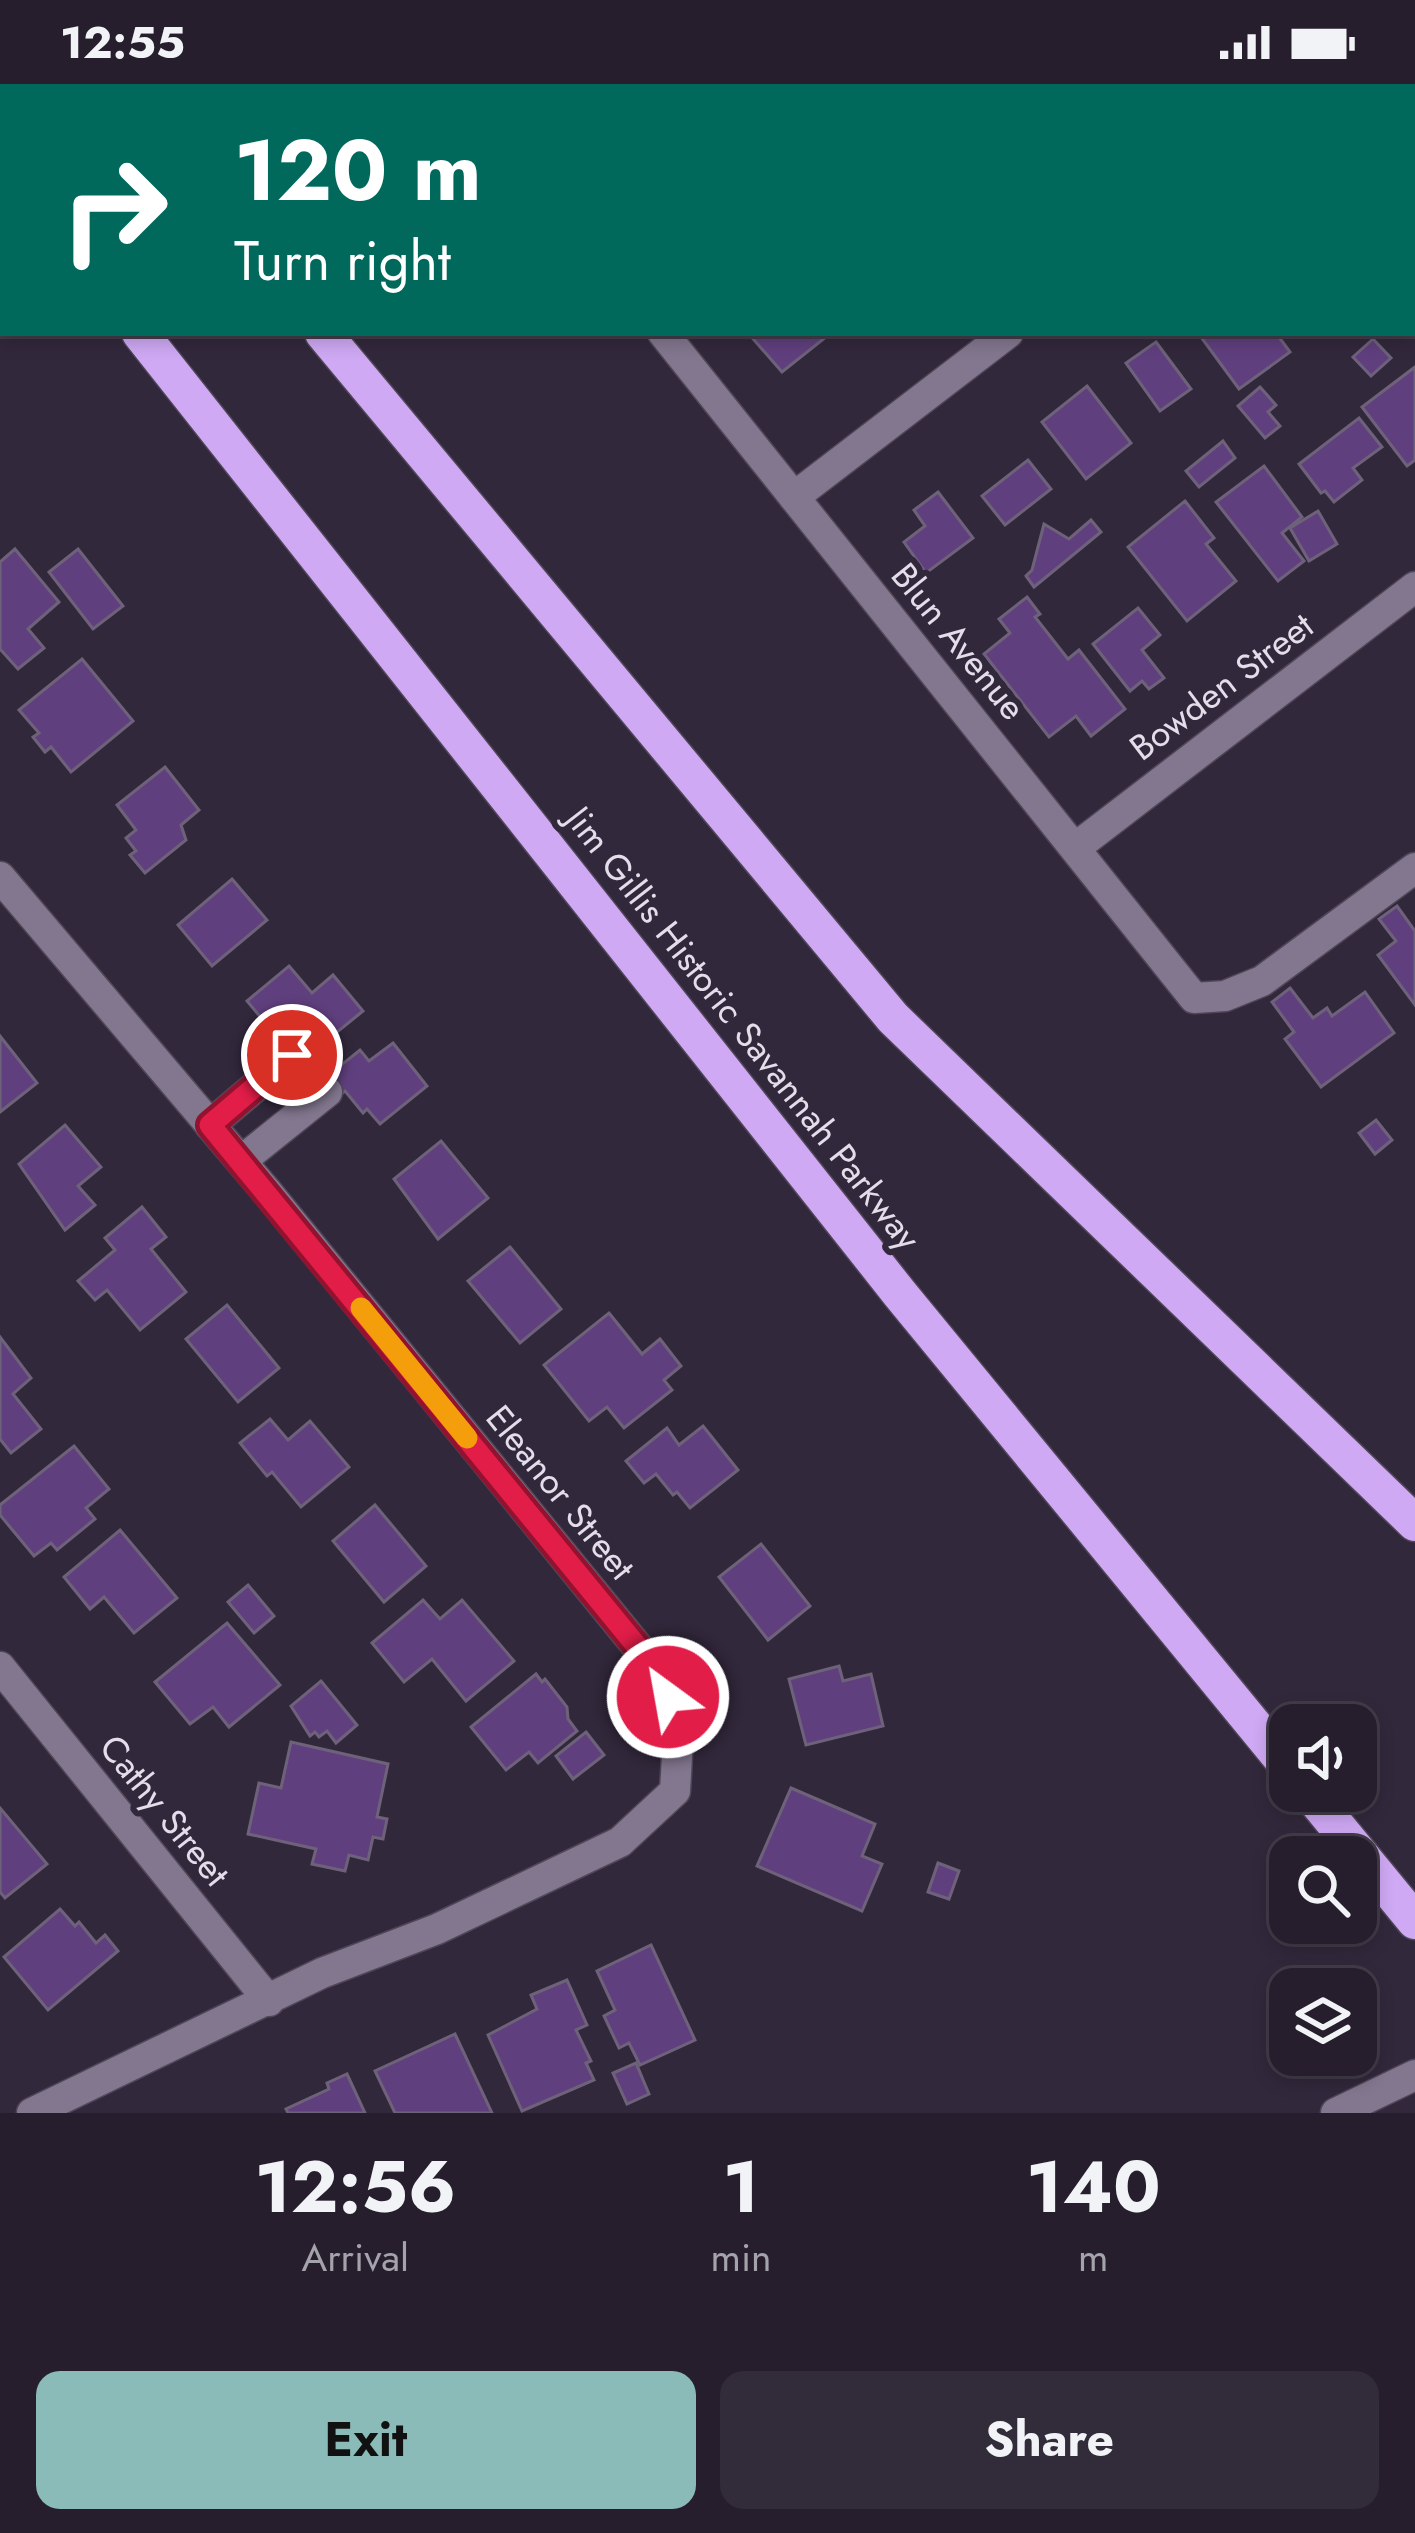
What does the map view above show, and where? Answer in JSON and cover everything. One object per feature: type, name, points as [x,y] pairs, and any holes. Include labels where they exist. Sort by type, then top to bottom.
[{"type":"highway","name":"Jim Gillis Historic Savannah Parkway","points":[[142,336],[900,1294],[1269,1743]]},
{"type":"highway","points":[[325,336],[893,1018],[1415,1523]]},
{"type":"highway","points":[[1325,1812],[1415,1922]]},
{"type":"street","name":"Blun Avenue","points":[[665,336],[1194,998],[1225,996],[1262,981],[1415,868]]},
{"type":"street","points":[[794,497],[1004,336]]},
{"type":"street","name":"Bowden Street","points":[[1075,848],[1415,587]]},
{"type":"street","name":"Eleanor Street","points":[[0,877],[241,1161],[658,1672],[680,1722],[675,1791],[620,1842],[437,1929],[322,1973],[32,2113]]},
{"type":"street","points":[[210,1125],[292,1055]]},
{"type":"street","points":[[241,1161],[327,1092]]},
{"type":"street","name":"Cathy Street","points":[[0,1667],[269,2002]]},
{"type":"street","points":[[1336,2113],[1415,2075]]},
{"type":"building","points":[[751,336],[825,336],[826,337],[782,372]]},
{"type":"building","points":[[1200,336],[1278,336],[1290,352],[1239,389]]},
{"type":"building","points":[[1373,339],[1391,358],[1371,376],[1353,357]]},
{"type":"building","points":[[1156,342],[1191,389],[1160,411],[1126,363]]},
{"type":"building","points":[[1415,367],[1415,460],[1407,466],[1362,407]]},
{"type":"building","points":[[1087,386],[1131,443],[1086,479],[1042,422]]},
{"type":"building","points":[[1260,387],[1276,405],[1268,412],[1280,426],[1265,438],[1238,406]]},
{"type":"building","points":[[1359,418],[1382,447],[1353,468],[1362,480],[1334,502],[1299,464]]},
{"type":"building","points":[[1223,441],[1235,458],[1199,487],[1186,471]]},
{"type":"building","points":[[1028,460],[1051,489],[1005,525],[982,496]]},
{"type":"building","points":[[1264,466],[1302,517],[1282,533],[1304,561],[1278,581],[1216,502]]},
{"type":"building","points":[[938,492],[973,538],[926,573],[904,542],[925,526],[914,510]]},
{"type":"building","points":[[1185,501],[1214,538],[1206,544],[1236,581],[1187,621],[1128,547]]},
{"type":"building","points":[[1318,511],[1337,544],[1309,561],[1290,528]]},
{"type":"building","points":[[1091,520],[1101,532],[1034,587],[1026,576],[1032,570],[1044,524],[1069,539]]},
{"type":"building","points":[[15,549],[59,602],[28,629],[44,648],[18,669],[0,649],[0,562]]},
{"type":"building","points":[[78,549],[123,606],[93,629],[49,572]]},
{"type":"building","points":[[1027,597],[1040,614],[1035,617],[1068,659],[1079,650],[1125,709],[1091,736],[1076,716],[1049,737],[984,654],[1010,633],[999,619]]},
{"type":"building","points":[[1138,608],[1160,635],[1142,650],[1164,678],[1149,689],[1142,681],[1130,691],[1093,644]]},
{"type":"building","points":[[82,659],[133,721],[71,772],[51,747],[45,752],[33,737],[39,733],[19,710]]},
{"type":"building","points":[[165,767],[199,810],[181,825],[186,840],[145,873],[130,855],[136,851],[126,838],[136,830],[117,805]]},
{"type":"building","points":[[232,879],[267,920],[212,966],[178,925]]},
{"type":"building","points":[[1397,906],[1415,931],[1415,1005],[1378,955],[1396,941],[1379,919]]},
{"type":"building","points":[[289,966],[312,993],[333,975],[363,1011],[299,1063],[247,1001]]},
{"type":"building","points":[[1290,988],[1313,1018],[1327,1008],[1332,1016],[1365,992],[1394,1033],[1321,1087],[1285,1039],[1294,1032],[1272,1002]]},
{"type":"building","points":[[0,1036],[37,1083],[0,1112]]},
{"type":"building","points":[[393,1043],[427,1086],[380,1124],[367,1109],[363,1113],[345,1091],[334,1100],[320,1082],[360,1050],[369,1061]]},
{"type":"building","points":[[1376,1120],[1392,1140],[1375,1154],[1359,1133]]},
{"type":"building","points":[[65,1125],[101,1167],[78,1186],[95,1205],[65,1230],[19,1164]]},
{"type":"building","points":[[441,1141],[488,1198],[438,1239],[394,1179]]},
{"type":"building","points":[[142,1207],[166,1237],[151,1249],[186,1292],[140,1330],[107,1290],[95,1300],[78,1281],[115,1250],[105,1238]]},
{"type":"building","points":[[510,1247],[561,1309],[520,1343],[468,1281]]},
{"type":"building","points":[[227,1305],[279,1368],[238,1402],[186,1339]]},
{"type":"building","points":[[609,1313],[642,1354],[660,1339],[681,1366],[664,1380],[672,1390],[624,1428],[607,1407],[589,1421],[544,1365]]},
{"type":"building","points":[[0,1337],[31,1378],[13,1394],[41,1429],[11,1453],[0,1439]]},
{"type":"building","points":[[270,1419],[288,1440],[310,1421],[349,1467],[301,1507],[240,1443]]},
{"type":"building","points":[[703,1426],[738,1470],[690,1508],[656,1474],[644,1483],[626,1461],[667,1428],[679,1445]]},
{"type":"building","points":[[74,1446],[109,1489],[86,1508],[95,1519],[57,1550],[51,1543],[34,1556],[0,1515],[0,1505]]},
{"type":"building","points":[[375,1505],[426,1566],[384,1602],[333,1541]]},
{"type":"building","points":[[120,1530],[177,1598],[134,1633],[104,1597],[90,1609],[64,1577]]},
{"type":"building","points":[[761,1544],[810,1606],[768,1640],[719,1577]]},
{"type":"building","points":[[248,1585],[274,1616],[254,1633],[228,1602]]},
{"type":"building","points":[[423,1600],[440,1619],[462,1600],[514,1661],[466,1701],[432,1659],[404,1682],[372,1643]]},
{"type":"building","points":[[227,1623],[280,1685],[229,1727],[213,1707],[190,1724],[155,1682]]},
{"type":"building","points":[[839,1666],[843,1681],[871,1674],[883,1726],[806,1745],[789,1679]]},
{"type":"building","points":[[536,1674],[567,1707],[568,1719],[577,1731],[538,1763],[529,1752],[506,1770],[471,1727]]},
{"type":"building","points":[[321,1681],[357,1725],[336,1743],[327,1731],[310,1736],[291,1706]]},
{"type":"building","points":[[586,1732],[604,1755],[573,1779],[556,1756]]},
{"type":"building","points":[[291,1742],[388,1764],[377,1817],[387,1819],[383,1839],[373,1837],[368,1860],[349,1855],[345,1871],[312,1864],[316,1849],[248,1834],[259,1783],[281,1788]]},
{"type":"building","points":[[791,1788],[875,1824],[862,1856],[882,1864],[862,1911],[757,1866]]},
{"type":"building","points":[[0,1808],[47,1864],[5,1898],[0,1892]]},
{"type":"building","points":[[938,1863],[959,1871],[949,1899],[928,1892]]},
{"type":"building","points":[[60,1909],[96,1943],[105,1935],[118,1951],[48,2010],[4,1957]]},
{"type":"building","points":[[651,1945],[695,2040],[640,2065],[629,2043],[619,2048],[604,2016],[615,2010],[597,1971]]},
{"type":"building","points":[[567,1980],[587,2025],[576,2030],[591,2061],[586,2063],[594,2080],[522,2111],[488,2035],[537,2009],[531,1995]]},
{"type":"building","points":[[455,2034],[492,2113],[395,2113],[375,2071]]},
{"type":"building","points":[[636,2063],[649,2094],[627,2104],[613,2073]]},
{"type":"building","points":[[347,2074],[365,2113],[288,2113],[286,2109],[329,2089],[327,2083]]},
{"type":"slow traffic","points":[[361,1308],[467,1438]]},
{"type":"route","points":[[292,1055],[210,1125],[658,1672],[668,1697]]}]
